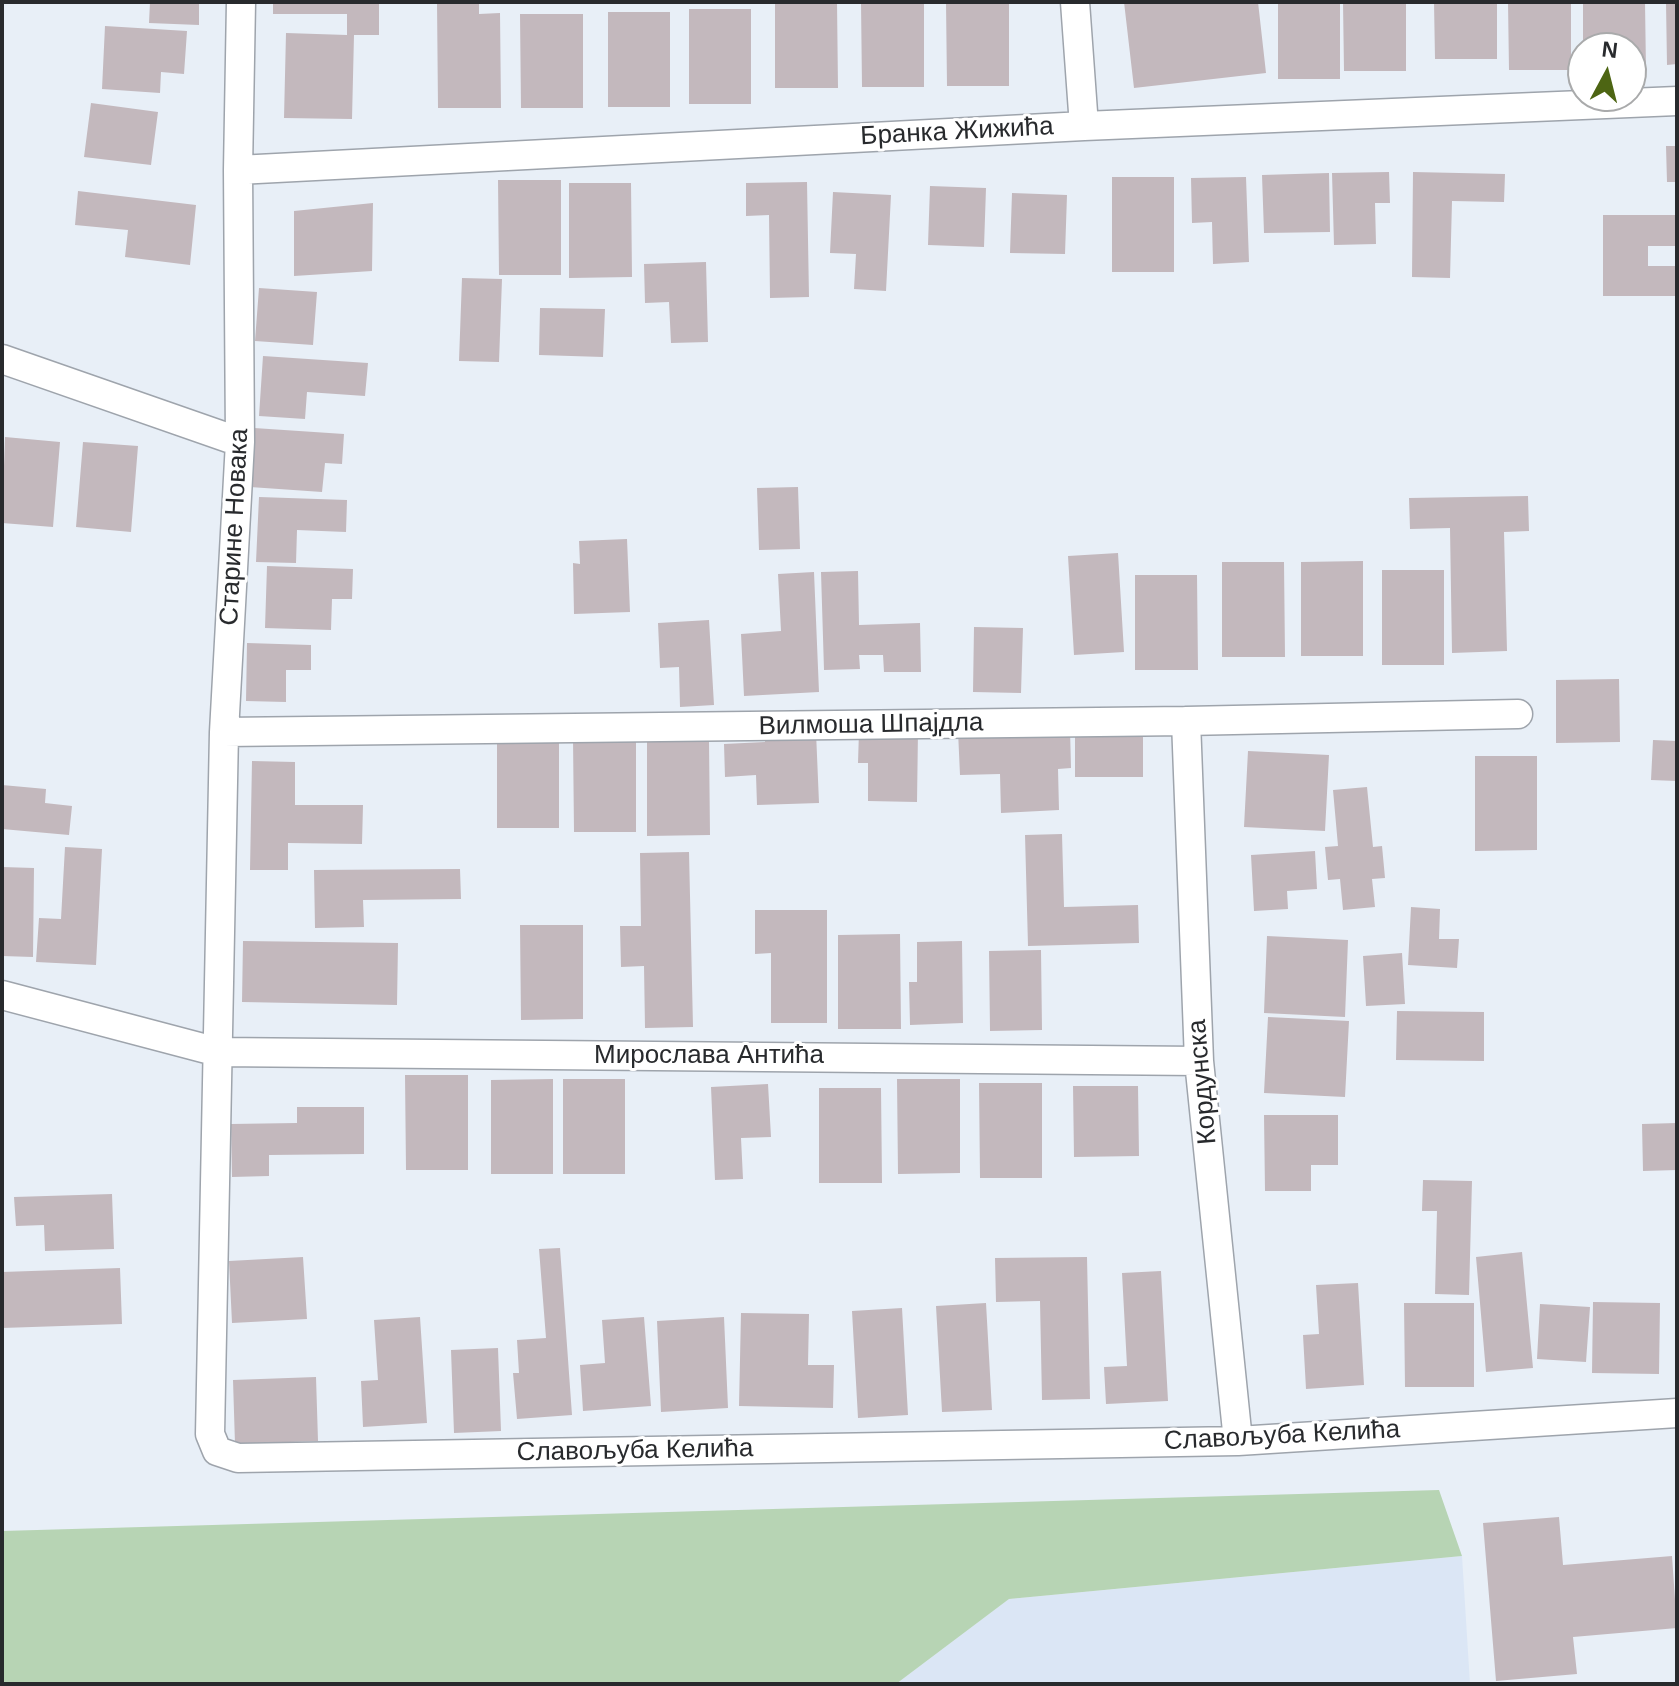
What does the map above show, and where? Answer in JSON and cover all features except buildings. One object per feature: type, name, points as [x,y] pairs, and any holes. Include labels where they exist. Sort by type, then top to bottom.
[{"type":"street","name":"Старине Новака","points":[[218,1052],[224,732],[240,442],[238,170],[241,2]]},
{"type":"street","points":[[1075,2],[1084,126]]},
{"type":"street","name":"Бранка Жижића","points":[[238,170],[1084,126],[1677,101]]},
{"type":"street","points":[[2,359],[240,442]]},
{"type":"street","name":"Вилмоша Шпајдла","points":[[224,732],[1518,714]]},
{"type":"street","name":"Кордунска","points":[[1186,721],[1199,1061],[1238,1441]]},
{"type":"street","points":[[2,995],[218,1052]]},
{"type":"street","name":"Мирослава Антића","points":[[218,1052],[1199,1061]]},
{"type":"street","name":"Славољуба Келића","points":[[218,1052],[210,1434],[217,1451],[238,1458],[1238,1441],[1677,1413]]},
{"type":"shaded area","points":[[1462,1556],[1470,1684],[896,1684],[1009,1599]]},
{"type":"green space","points":[[1439,1490],[1462,1556],[1009,1599],[896,1684],[2,1684],[2,1531]]}]
